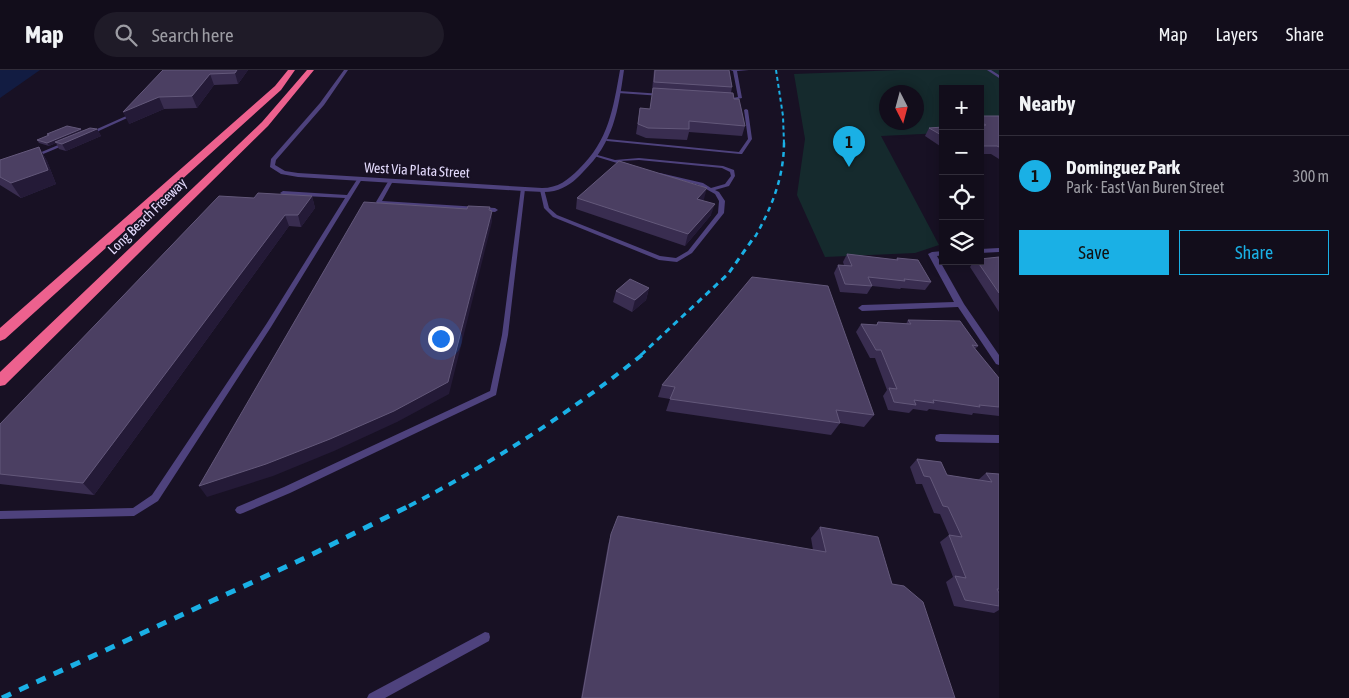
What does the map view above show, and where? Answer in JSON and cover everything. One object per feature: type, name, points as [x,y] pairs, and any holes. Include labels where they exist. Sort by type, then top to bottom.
[{"type":"highway","name":"Long Beach Freeway","points":[[0,381],[265,124],[311,70]]},
{"type":"highway","name":"Long Beach Freeway","points":[[0,336],[266,99],[290,72]]},
{"type":"street","name":"West Via Plata Street","points":[[346,70],[322,104],[273,160],[272,166],[283,173],[298,175],[542,190],[562,186],[572,180],[596,155]]},
{"type":"street","points":[[596,155],[607,140],[611,129],[622,70]]},
{"type":"street","points":[[984,251],[999,250]]},
{"type":"street","points":[[939,253],[932,254],[960,304],[999,362]]},
{"type":"street","points":[[862,308],[960,304]]},
{"type":"street","points":[[940,438],[999,439]]},
{"type":"lane","points":[[723,100],[740,98],[734,70],[747,70]]},
{"type":"lane","points":[[989,70],[999,77]]},
{"type":"lane","points":[[619,92],[666,95]]},
{"type":"lane","points":[[88,134],[132,116],[138,109]]},
{"type":"lane","points":[[607,140],[740,153],[750,139],[746,110]]},
{"type":"lane","points":[[26,160],[71,141]]},
{"type":"lane","points":[[596,155],[633,167]]},
{"type":"lane","points":[[616,161],[639,159],[723,168],[732,171],[733,176],[727,184],[711,189]]},
{"type":"lane","points":[[542,190],[547,208],[555,216],[667,260],[677,260],[690,252],[721,213],[722,201],[711,189],[701,184],[650,172]]},
{"type":"lane","points":[[0,515],[134,512],[155,498],[270,325],[360,179]]},
{"type":"lane","points":[[391,181],[379,202],[495,210]]},
{"type":"lane","points":[[240,510],[287,490],[493,393],[505,335],[522,189]]},
{"type":"lane","points":[[283,193],[348,197]]},
{"type":"lane","points":[[373,698],[485,637]]},
{"type":"green space","points":[[900,70],[999,70],[999,131],[984,132],[984,85],[939,85],[939,133],[881,136],[939,245],[915,253],[825,257],[797,195],[805,139],[794,74]]},
{"type":"water","points":[[0,70],[40,70],[0,98]]},
{"type":"building","points":[[163,70],[237,70],[235,73],[210,74],[192,96],[159,97],[123,112]]},
{"type":"building","points":[[655,70],[729,70],[732,87],[654,82]]},
{"type":"building","points":[[653,88],[733,93],[734,99],[739,99],[745,126],[689,121],[689,129],[648,128],[638,124],[640,108],[650,109]]},
{"type":"building","points":[[984,116],[999,116],[999,147],[984,146],[984,125],[986,125],[984,124]]},
{"type":"building","points":[[67,126],[81,129],[47,143],[37,140],[49,135],[47,134]]},
{"type":"building","points":[[939,127],[939,134],[929,128]]},
{"type":"building","points":[[90,128],[97,129],[62,144],[55,142]]},
{"type":"building","points":[[39,147],[48,170],[11,183],[0,177],[0,160]]},
{"type":"building","points":[[619,161],[707,188],[697,199],[715,204],[688,234],[577,198]]},
{"type":"building","points":[[258,193],[312,196],[298,215],[285,215],[83,483],[0,474],[0,424],[219,196],[254,198]]},
{"type":"building","points":[[364,202],[467,209],[468,206],[490,207],[489,210],[492,211],[448,382],[394,411],[330,439],[266,464],[199,486]]},
{"type":"building","points":[[847,254],[898,260],[897,258],[918,260],[931,282],[868,277],[872,286],[845,284],[838,265],[852,266]]},
{"type":"building","points":[[999,257],[999,293],[980,265],[984,265],[984,259]]},
{"type":"building","points":[[752,277],[828,286],[874,415],[836,410],[840,423],[670,399],[675,387],[662,385]]},
{"type":"building","points":[[630,279],[649,288],[635,300],[616,291]]},
{"type":"building","points":[[908,320],[960,321],[978,346],[972,345],[999,378],[999,407],[979,405],[980,407],[933,400],[934,403],[914,400],[916,405],[894,402],[889,388],[897,389],[881,350],[876,350],[861,324],[877,325],[878,322],[911,324]]},
{"type":"building","points":[[917,459],[941,462],[947,475],[992,482],[986,473],[999,474],[999,589],[997,589],[999,593],[999,606],[965,600],[955,576],[966,578],[949,535],[962,537],[948,507],[943,506],[930,477],[924,476]]},
{"type":"building","points":[[618,516],[826,552],[820,527],[878,537],[892,584],[904,586],[923,602],[955,698],[582,698],[611,534]]},
{"type":"railway","points":[[776,70],[783,116],[784,143]]},
{"type":"railway","points":[[755,237],[776,191],[782,167],[784,143]]},
{"type":"railway","points":[[641,355],[728,274],[755,236]]},
{"type":"railway","points":[[409,506],[440,490],[530,436],[587,397],[643,354]]},
{"type":"railway","points":[[2,698],[307,557],[409,506]]},
{"type":"place","name":"Dominguez Park","points":[[849,167]]}]
